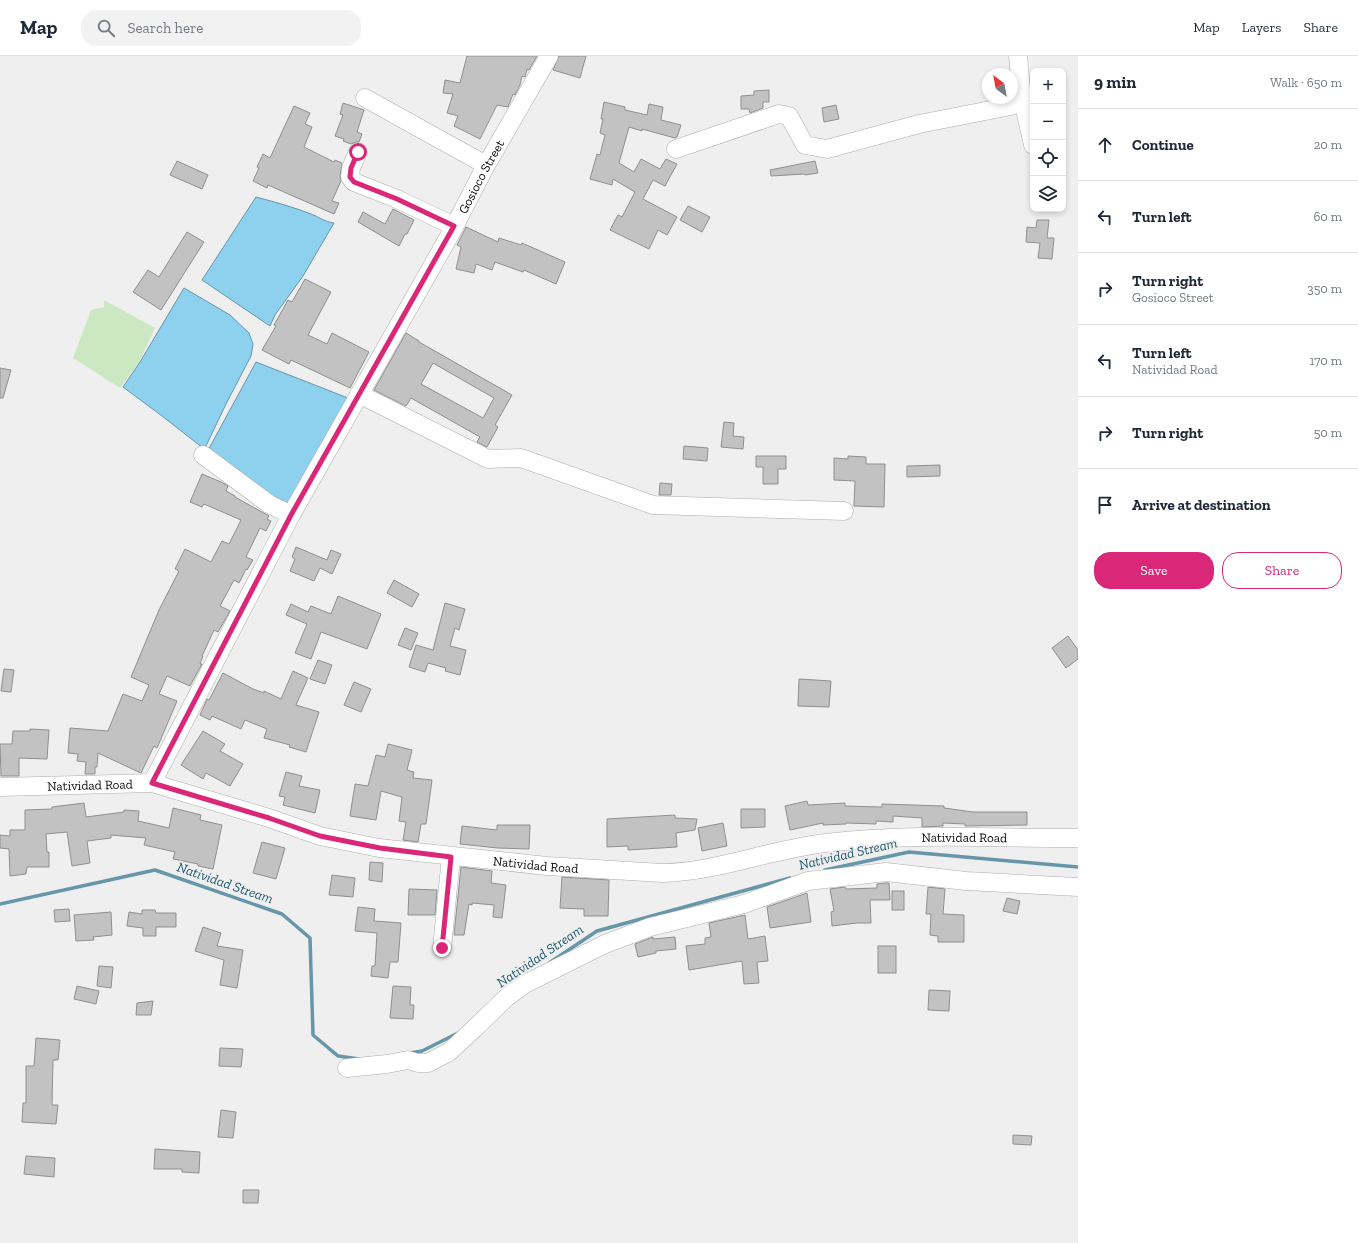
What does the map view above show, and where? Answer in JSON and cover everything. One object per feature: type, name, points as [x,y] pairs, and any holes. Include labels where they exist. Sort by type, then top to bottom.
[{"type":"street","name":"Gosioco Street","points":[[152,783],[291,515],[454,226],[486,165],[549,56]]},
{"type":"street","points":[[1018,56],[1021,89],[1032,140]]},
{"type":"street","points":[[365,98],[486,165]]},
{"type":"street","points":[[676,149],[779,114],[788,116],[805,145],[827,149],[919,124],[1011,106],[1024,102]]},
{"type":"street","points":[[358,152],[351,168],[350,177],[354,182],[397,199],[454,226]]},
{"type":"street","points":[[359,394],[488,459],[520,458],[653,504],[844,511]]},
{"type":"street","points":[[204,455],[269,504],[291,515]]},
{"type":"street","name":"Natividad Road","points":[[0,786],[152,783],[269,818],[320,836],[380,848],[451,857],[547,866],[677,873],[825,843],[901,838],[1078,838]]},
{"type":"street","points":[[442,948],[451,857]]},
{"type":"street","points":[[347,1068],[387,1064],[408,1060],[418,1063],[428,1063],[449,1052],[474,1030],[507,997],[525,984],[605,944],[650,927],[744,904],[808,881],[886,872],[966,880],[1078,887]]},
{"type":"green space","points":[[104,300],[155,328],[139,362],[120,388],[73,358],[91,310],[104,307]]},
{"type":"water","points":[[256,197],[297,209],[334,223],[303,276],[275,315],[270,326],[202,280]]},
{"type":"water","points":[[184,288],[230,315],[249,333],[253,344],[251,356],[206,446],[203,448],[123,387],[140,362]]},
{"type":"water","points":[[256,362],[353,400],[287,510],[206,454]]},
{"type":"building","points":[[467,56],[537,56],[529,70],[527,69],[525,77],[522,76],[520,85],[515,95],[513,94],[508,107],[497,105],[480,139],[454,126],[458,116],[447,113],[453,94],[443,93],[445,80],[460,83]]},
{"type":"building","points":[[559,56],[586,56],[580,78],[553,70]]},
{"type":"building","points":[[769,90],[769,102],[763,102],[763,108],[750,113],[749,109],[741,109],[741,96],[754,95],[754,91]]},
{"type":"building","points":[[604,102],[625,107],[625,110],[647,115],[649,104],[663,107],[661,120],[681,125],[677,137],[675,138],[629,127],[619,163],[634,172],[641,159],[660,169],[666,159],[677,164],[665,186],[653,180],[643,199],[677,217],[667,235],[658,230],[649,249],[610,230],[618,215],[622,217],[635,192],[613,179],[612,185],[590,179],[597,154],[600,155],[605,135],[600,133]]},
{"type":"building","points":[[343,103],[364,110],[357,132],[362,134],[359,142],[351,144],[343,141],[344,139],[335,136],[343,115],[340,114]]},
{"type":"building","points":[[836,105],[839,119],[824,122],[822,108]]},
{"type":"building","points":[[294,106],[310,113],[305,124],[312,127],[304,147],[334,162],[335,160],[342,163],[340,176],[341,181],[332,201],[339,203],[334,214],[268,185],[267,188],[253,181],[263,154],[270,158]]},
{"type":"building","points":[[177,161],[208,175],[202,189],[170,175]]},
{"type":"building","points":[[815,161],[818,173],[771,176],[770,170]]},
{"type":"building","points":[[688,206],[710,217],[702,232],[680,220]]},
{"type":"building","points":[[393,209],[414,220],[399,246],[358,222],[363,212],[385,224]]},
{"type":"building","points":[[1037,220],[1049,220],[1047,238],[1054,238],[1052,259],[1038,258],[1040,243],[1026,242],[1027,227],[1036,228]]},
{"type":"building","points":[[466,227],[498,242],[499,238],[521,245],[522,243],[565,262],[556,284],[524,270],[523,272],[495,262],[492,270],[476,264],[474,273],[456,269],[461,247],[457,245]]},
{"type":"building","points":[[187,232],[204,242],[161,310],[133,292],[148,270],[159,277]]},
{"type":"building","points":[[305,279],[331,292],[308,335],[327,344],[332,333],[369,352],[350,388],[291,360],[289,364],[262,350],[276,326],[274,325],[288,300],[292,302]]},
{"type":"building","points":[[406,333],[419,342],[512,395],[495,425],[498,427],[487,447],[477,442],[480,437],[411,398],[406,406],[374,390]],"holes":[[[433,363],[494,398],[483,418],[421,384]]]},
{"type":"building","points":[[0,368],[11,370],[3,398],[0,398]]},
{"type":"building","points":[[724,422],[734,423],[733,436],[744,437],[743,449],[721,447]]},
{"type":"building","points":[[684,446],[708,448],[707,461],[683,459]]},
{"type":"building","points":[[756,456],[786,456],[786,469],[778,469],[778,484],[763,484],[763,467],[756,467]]},
{"type":"building","points":[[848,456],[866,457],[866,464],[885,464],[884,507],[854,506],[855,481],[834,480],[834,458],[848,459]]},
{"type":"building","points":[[940,465],[940,476],[907,477],[907,466]]},
{"type":"building","points":[[202,474],[228,486],[226,491],[269,516],[267,519],[271,521],[266,531],[260,528],[246,557],[253,560],[247,570],[246,569],[239,583],[234,580],[220,606],[230,611],[218,632],[214,630],[202,656],[200,664],[202,664],[190,686],[167,676],[159,694],[177,701],[157,748],[154,746],[141,773],[98,753],[95,774],[85,774],[86,762],[77,761],[78,754],[68,753],[70,728],[108,731],[123,694],[142,701],[149,685],[131,677],[159,610],[179,571],[175,569],[185,549],[211,562],[222,541],[229,544],[241,520],[204,504],[202,507],[190,502]]},
{"type":"building","points":[[660,483],[672,484],[671,495],[659,495]]},
{"type":"building","points":[[296,547],[327,560],[331,550],[341,554],[332,574],[320,568],[314,581],[290,571],[295,559],[292,557]]},
{"type":"building","points":[[394,580],[419,594],[412,607],[387,593]]},
{"type":"building","points":[[338,596],[381,614],[367,649],[321,632],[311,659],[295,653],[307,624],[286,615],[291,604],[308,612],[311,606],[331,614]]},
{"type":"building","points":[[445,603],[465,609],[459,630],[455,628],[450,646],[466,650],[460,675],[445,671],[446,668],[428,663],[425,672],[409,667],[416,645],[433,650]]},
{"type":"building","points":[[405,628],[418,633],[411,650],[398,645]]},
{"type":"building","points":[[1068,636],[1078,650],[1078,659],[1066,668],[1052,648]]},
{"type":"building","points":[[318,660],[332,665],[325,684],[310,679]]},
{"type":"building","points":[[4,669],[14,670],[11,692],[1,691]]},
{"type":"building","points":[[293,671],[308,678],[296,705],[319,712],[306,752],[289,747],[290,745],[264,738],[267,729],[245,720],[241,729],[212,716],[210,720],[200,715],[207,699],[209,700],[223,673],[253,689],[264,693],[264,691],[281,699]]},
{"type":"building","points":[[799,679],[831,681],[829,707],[798,706]]},
{"type":"building","points":[[354,682],[371,689],[361,712],[344,705]]},
{"type":"building","points":[[30,729],[49,730],[47,759],[19,758],[19,776],[1,776],[0,744],[12,744],[13,731],[30,731]]},
{"type":"building","points":[[203,731],[225,744],[220,751],[243,764],[230,786],[206,773],[203,779],[181,765]]},
{"type":"building","points":[[388,744],[412,750],[407,770],[414,772],[413,778],[432,780],[426,824],[421,824],[418,842],[403,840],[406,822],[399,821],[402,797],[381,791],[376,820],[350,816],[355,784],[368,786],[376,755],[385,757]]},
{"type":"building","points":[[286,772],[302,776],[299,786],[320,790],[315,813],[283,805],[285,797],[279,796]]},
{"type":"building","points":[[807,801],[808,805],[845,803],[845,806],[882,807],[882,804],[944,806],[944,808],[973,812],[1027,812],[1027,825],[965,826],[965,824],[943,823],[943,826],[922,827],[922,818],[893,816],[893,822],[876,821],[876,824],[846,823],[823,825],[823,823],[790,830],[785,806]]},
{"type":"building","points":[[84,803],[86,817],[124,812],[124,810],[139,811],[138,821],[169,828],[173,808],[201,815],[200,820],[222,825],[213,869],[198,866],[198,864],[173,859],[175,852],[144,845],[146,838],[111,835],[111,838],[87,841],[90,863],[72,866],[67,832],[46,834],[47,852],[49,852],[49,867],[27,867],[26,874],[10,876],[9,849],[0,848],[0,835],[10,836],[10,830],[25,830],[25,810],[52,809],[52,807]]},
{"type":"building","points":[[741,809],[765,809],[765,827],[741,828]]},
{"type":"building","points":[[675,815],[675,818],[697,819],[695,830],[676,833],[677,847],[628,850],[628,846],[607,847],[607,819]]},
{"type":"building","points":[[723,823],[727,846],[702,851],[698,828]]},
{"type":"building","points":[[497,825],[530,825],[529,849],[498,848],[460,844],[462,826],[497,830]]},
{"type":"building","points":[[262,842],[285,848],[276,879],[253,873]]},
{"type":"building","points":[[370,862],[383,863],[382,882],[369,880]]},
{"type":"building","points":[[461,867],[492,871],[491,883],[506,885],[502,918],[493,917],[494,905],[469,904],[464,935],[454,935]]},
{"type":"building","points":[[332,875],[355,878],[353,897],[329,895]]},
{"type":"building","points":[[562,877],[609,880],[608,916],[584,916],[584,909],[560,908]]},
{"type":"building","points":[[889,883],[890,900],[870,900],[871,923],[832,926],[831,912],[834,911],[830,889],[845,887],[846,889],[877,888],[877,884]]},
{"type":"building","points":[[928,887],[945,889],[943,914],[964,915],[964,942],[938,942],[938,936],[930,935],[931,914],[926,914]]},
{"type":"building","points":[[409,889],[437,890],[435,915],[408,915]]},
{"type":"building","points":[[892,891],[904,891],[904,910],[892,910]]},
{"type":"building","points":[[807,893],[811,922],[770,928],[767,907]]},
{"type":"building","points":[[1007,898],[1020,901],[1017,914],[1003,911]]},
{"type":"building","points":[[358,907],[375,909],[374,921],[401,923],[398,962],[390,962],[388,978],[371,976],[372,966],[375,966],[377,933],[355,931]]},
{"type":"building","points":[[69,909],[70,921],[55,922],[54,910]]},
{"type":"building","points":[[142,910],[155,910],[156,913],[176,913],[176,927],[156,927],[156,936],[143,936],[143,928],[127,926],[129,912],[142,914]]},
{"type":"building","points":[[111,912],[112,935],[93,937],[94,940],[76,941],[74,915]]},
{"type":"building","points":[[745,915],[748,939],[765,936],[768,961],[757,962],[759,983],[744,984],[742,961],[689,970],[686,946],[705,944],[705,938],[711,937],[709,923]]},
{"type":"building","points":[[203,927],[221,933],[217,946],[243,950],[237,988],[220,985],[224,960],[195,951]]},
{"type":"building","points":[[653,937],[653,939],[675,937],[676,949],[656,951],[656,953],[638,957],[635,944]]},
{"type":"building","points":[[878,946],[896,946],[896,973],[878,973]]},
{"type":"building","points":[[99,966],[113,967],[111,988],[97,986]]},
{"type":"building","points":[[77,986],[99,991],[96,1004],[74,999]]},
{"type":"building","points":[[393,986],[411,987],[410,1005],[414,1005],[413,1019],[390,1018]]},
{"type":"building","points":[[929,990],[950,991],[949,1011],[928,1010]]},
{"type":"building","points":[[153,1001],[151,1015],[136,1015],[137,1003]]},
{"type":"building","points":[[36,1038],[60,1040],[58,1060],[53,1060],[52,1105],[58,1105],[56,1124],[22,1122],[23,1103],[26,1103],[26,1066],[34,1066]]},
{"type":"building","points":[[220,1048],[243,1049],[241,1067],[219,1066]]},
{"type":"building","points":[[221,1110],[236,1112],[233,1138],[218,1137]]},
{"type":"building","points":[[1013,1135],[1032,1136],[1031,1145],[1013,1144]]},
{"type":"building","points":[[155,1149],[200,1152],[199,1173],[182,1172],[182,1169],[154,1169]]},
{"type":"building","points":[[26,1156],[55,1158],[54,1177],[24,1174]]},
{"type":"building","points":[[243,1190],[259,1190],[258,1203],[243,1203]]},
{"type":"waterway","name":"Natividad Stream","points":[[825,870],[909,852],[1078,867]]},
{"type":"waterway","name":"Natividad Stream","points":[[0,904],[155,870],[282,914],[310,938],[313,1035],[338,1056],[359,1059]]},
{"type":"waterway","name":"Natividad Stream","points":[[549,963],[597,931],[790,878]]},
{"type":"waterway","name":"Natividad Stream","points":[[410,1053],[422,1051],[458,1033]]},
{"type":"route","points":[[358,152],[351,168],[350,177],[354,182],[397,199],[454,226],[291,515],[152,783],[269,818],[320,836],[380,848],[451,857],[442,948]]}]
